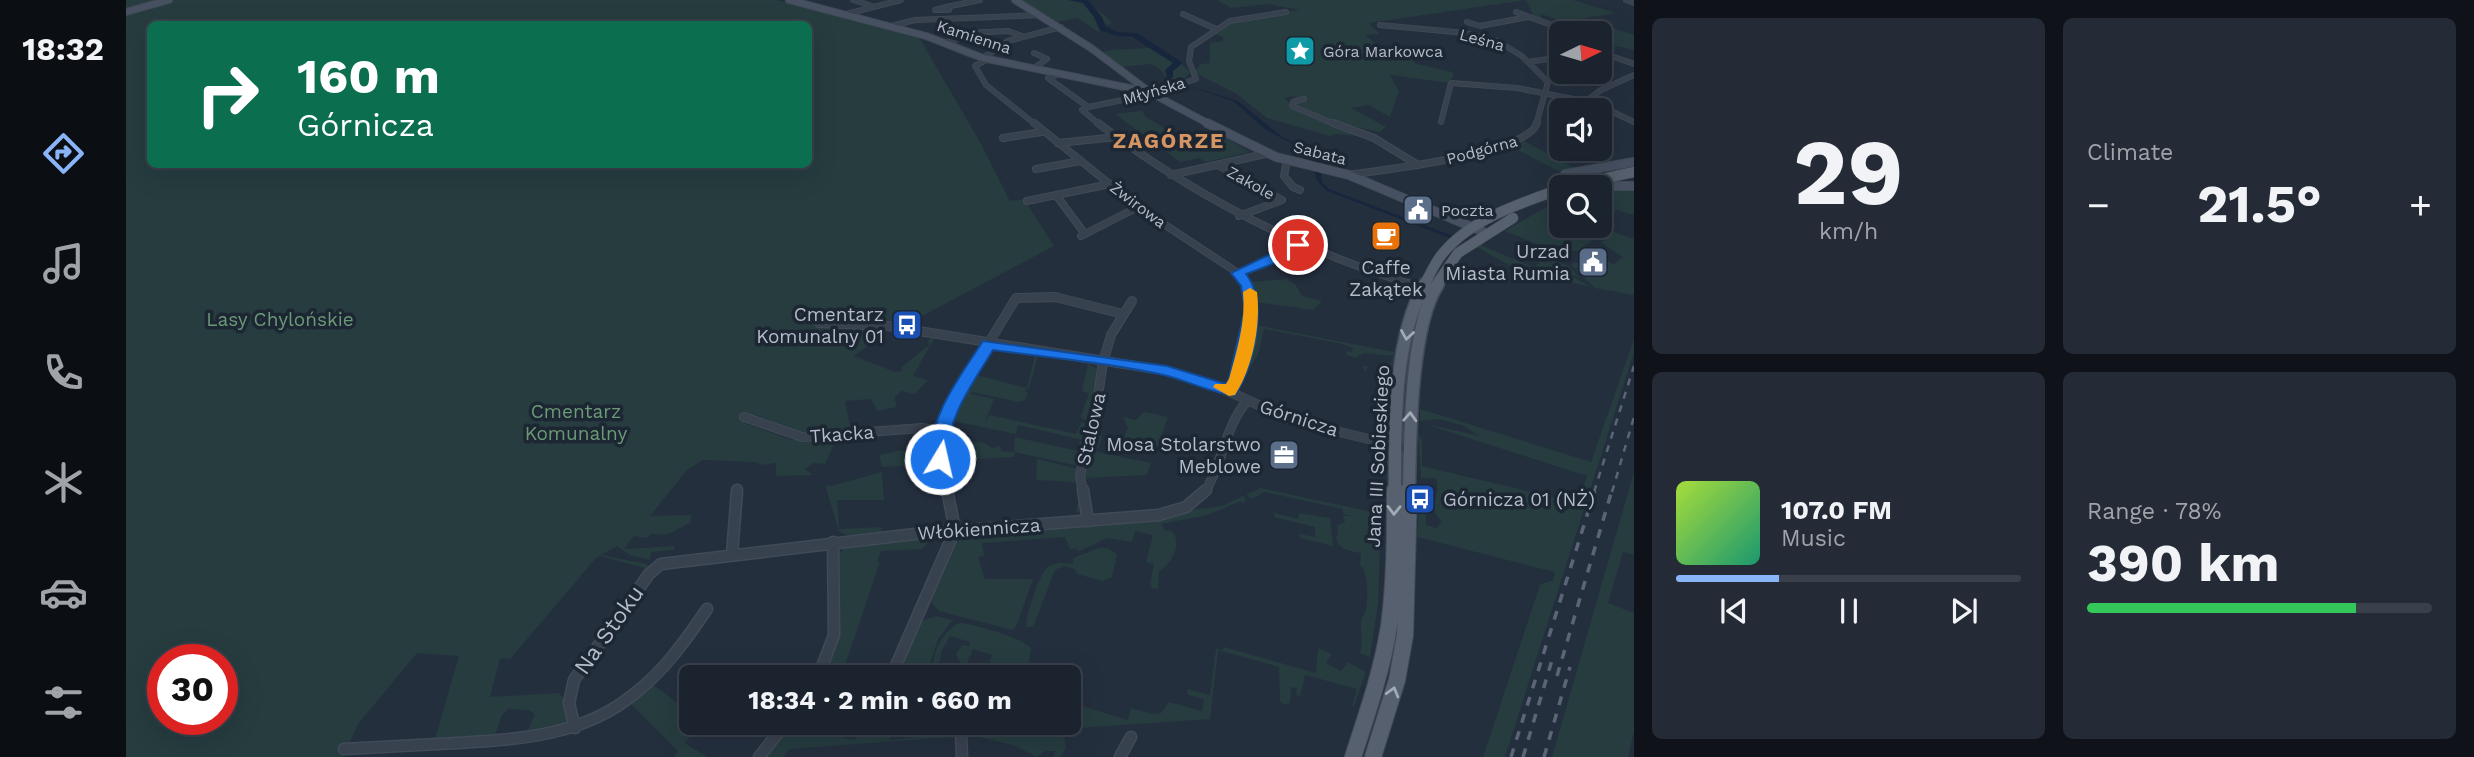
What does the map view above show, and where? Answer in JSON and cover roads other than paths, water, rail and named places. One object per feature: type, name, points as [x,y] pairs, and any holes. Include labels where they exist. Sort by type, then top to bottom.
[{"type":"main road","points":[[1612,178],[1634,174]]},
{"type":"main road","points":[[1612,180],[1634,174]]},
{"type":"main road","name":"Jana III Sobieskiego","points":[[1353,757],[1376,691],[1392,607],[1403,447],[1428,289],[1448,248],[1527,202],[1549,194]]},
{"type":"main road","name":"Jana III Sobieskiego","points":[[1481,230],[1549,199]]},
{"type":"main road","name":"Jana III Sobieskiego","points":[[1373,757],[1396,680],[1405,635],[1408,582],[1403,447]]},
{"type":"street","points":[[126,12],[169,0]]},
{"type":"street","name":"Kamienna","points":[[789,0],[891,26],[986,59],[1151,93]]},
{"type":"street","points":[[853,0],[874,7]]},
{"type":"street","points":[[846,14],[901,0]]},
{"type":"street","points":[[946,7],[979,0]]},
{"type":"street","points":[[1015,0],[1061,27],[1151,93]]},
{"type":"street","points":[[1626,0],[1634,3]]},
{"type":"street","name":"Młyńska","points":[[1088,107],[1183,83],[1197,76],[1189,63],[1189,49],[1216,29],[1236,19],[1286,12]]},
{"type":"street","points":[[1516,12],[1549,25]]},
{"type":"street","points":[[1183,14],[1216,29]]},
{"type":"street","points":[[891,26],[915,20],[1041,15]]},
{"type":"street","points":[[1467,22],[1480,26],[1530,18]]},
{"type":"street","name":"Leśna","points":[[1380,25],[1403,30],[1480,37],[1512,48],[1548,82],[1545,95]]},
{"type":"street","points":[[986,59],[996,47],[1022,36],[1061,27]]},
{"type":"street","points":[[945,43],[964,37],[961,34],[1007,31],[1022,36]]},
{"type":"street","points":[[1034,53],[1047,59],[1034,68]]},
{"type":"street","points":[[1612,56],[1634,64]]},
{"type":"street","name":"Żwirowa","points":[[986,59],[975,66],[982,81],[1042,132],[1138,206],[1238,273]]},
{"type":"street","points":[[1528,62],[1549,59]]},
{"type":"street","points":[[1060,74],[1048,78],[1088,107],[1082,110],[1171,175],[1239,216],[1298,245],[1428,289]]},
{"type":"street","points":[[1590,98],[1601,90],[1634,75]]},
{"type":"street","points":[[1441,122],[1451,83],[1455,82],[1517,88],[1564,98]]},
{"type":"street","name":"Sabata","points":[[1151,93],[1265,154],[1349,174],[1481,230]]},
{"type":"street","name":"Podgórna","points":[[1349,174],[1461,158],[1531,136],[1545,95]]},
{"type":"street","points":[[1304,99],[1295,101],[1292,106],[1374,138],[1418,165]]},
{"type":"street","points":[[1612,112],[1634,122]]},
{"type":"street","points":[[1003,138],[1042,132]]},
{"type":"street","points":[[1058,143],[1117,137]]},
{"type":"street","points":[[1171,175],[1265,154]]},
{"type":"street","points":[[1036,169],[1081,160]]},
{"type":"street","points":[[1287,160],[1284,176],[1293,187],[1300,190]]},
{"type":"street","points":[[1564,175],[1634,162]]},
{"type":"street","name":"Zakole","points":[[1218,165],[1282,200],[1239,216]]},
{"type":"street","points":[[1027,201],[1110,184]]},
{"type":"street","points":[[1612,186],[1634,186]]},
{"type":"street","points":[[1056,195],[1083,235],[1138,206]]},
{"type":"street","points":[[1229,391],[1237,379],[1252,309],[1248,286],[1238,273],[1281,256],[1298,245]]},
{"type":"street","points":[[896,665],[955,530],[940,459],[939,446],[943,431],[953,402],[1016,298],[1044,295],[1123,314]]},
{"type":"street","name":"Stalowa","points":[[1087,521],[1079,482],[1096,416],[1103,362],[1111,335],[1132,301]]},
{"type":"street","name":"Górnicza","points":[[819,323],[888,326],[1187,376],[1229,391],[1291,420],[1403,447]]},
{"type":"street","name":"Włókiennicza","points":[[649,574],[661,564],[833,542],[1155,515],[1186,508],[1209,487],[1226,433],[1247,401]]},
{"type":"street","name":"Tkacka","points":[[744,417],[802,437],[922,428],[943,431]]},
{"type":"street","points":[[732,555],[737,489]]},
{"type":"street","points":[[824,665],[835,626],[833,542]]},
{"type":"street","name":"Na Stoku","points":[[575,728],[569,704],[573,680],[649,574]]},
{"type":"street","points":[[344,749],[527,739],[597,720],[649,683],[673,660],[708,609]]},
{"type":"street","points":[[759,757],[776,735]]},
{"type":"street","points":[[961,735],[962,757]]},
{"type":"street","points":[[1120,757],[1131,737]]},
{"type":"water","points":[[1182,84],[1238,101],[1281,136],[1314,152],[1320,162],[1322,182],[1329,189],[1453,236],[1450,238],[1327,191],[1317,181],[1310,153],[1266,130],[1233,101]]},
{"type":"waterway","points":[[1072,0],[1085,1],[1098,17],[1103,29],[1117,34],[1134,35],[1179,63],[1169,70],[1170,76]]},
{"type":"railway","points":[[1594,492],[1634,366]]},
{"type":"railway","points":[[1612,492],[1634,417]]},
{"type":"railway","points":[[1511,757],[1595,490]]},
{"type":"railway","points":[[1557,676],[1612,490]]},
{"type":"railway","points":[[1523,757],[1552,660]]},
{"type":"railway","points":[[1544,757],[1570,667]]},
{"type":"place","name":"Góra Markowca","points":[[1300,51]]},
{"type":"place","name":"Poczta","points":[[1418,210]]},
{"type":"place","name":"Caffe Zakątek","points":[[1386,236]]},
{"type":"place","name":"Urzad Miasta Rumia","points":[[1593,262]]},
{"type":"place","name":"Cmentarz Komunalny 01","points":[[907,325]]},
{"type":"place","name":"Mosa Stolarstwo Meblowe","points":[[1284,455]]},
{"type":"place","name":"Górnicza 01 (NŻ)","points":[[1420,499]]},
{"type":"district","name":"ZAGÓRZE","points":[[1169,140]]},
{"type":"park label","name":"Lasy Chylońskie","points":[[280,319]]},
{"type":"park label","name":"Cmentarz Komunalny","points":[[576,422]]}]
